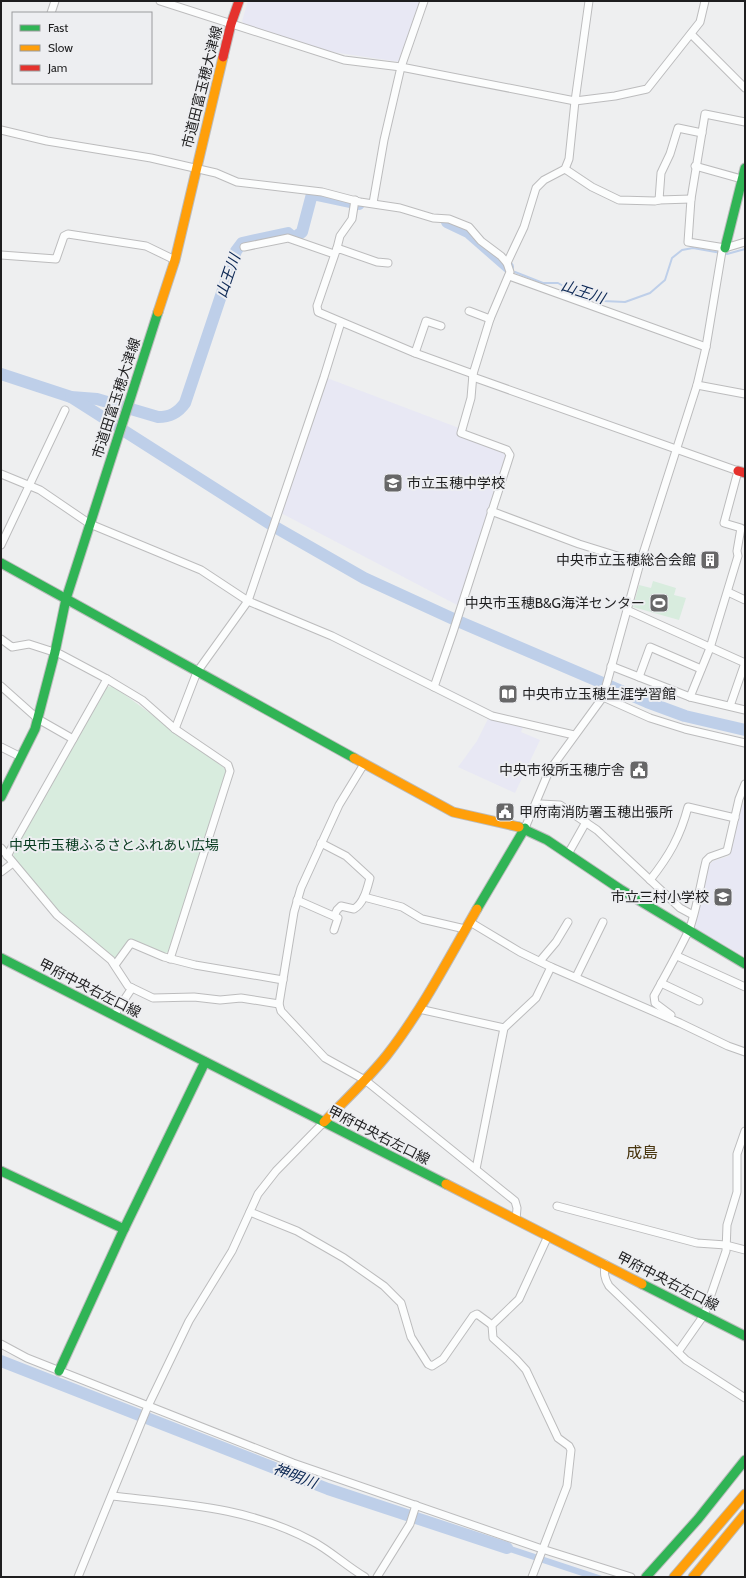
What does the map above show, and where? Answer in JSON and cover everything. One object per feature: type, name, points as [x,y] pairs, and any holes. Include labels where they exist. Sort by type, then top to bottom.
[{"type":"main road","name":"市道田富玉穂大津線","points":[[1,797],[38,719],[55,652],[66,599],[175,260],[232,24],[239,1]]},
{"type":"main road","points":[[722,252],[745,168]]},
{"type":"main road","points":[[1,563],[453,812],[526,828],[568,854],[620,890],[745,964]]},
{"type":"main road","points":[[324,1122],[365,1080],[387,1054],[418,1008],[526,828]]},
{"type":"main road","name":"甲府中央右左口線","points":[[1,958],[745,1336]]},
{"type":"main road","points":[[58,1371],[124,1229],[205,1062]]},
{"type":"main road","points":[[1,1171],[124,1229]]},
{"type":"main road","points":[[646,1577],[698,1519],[745,1460]]},
{"type":"main road","points":[[674,1577],[745,1494]]},
{"type":"main road","points":[[693,1577],[745,1514]]},
{"type":"street","points":[[51,12],[55,1]]},
{"type":"street","points":[[160,1],[344,60],[401,67],[575,101],[615,96],[647,89],[700,22],[705,1]]},
{"type":"street","points":[[373,203],[384,140],[401,67],[424,1]]},
{"type":"street","points":[[434,687],[460,613],[491,511],[510,455],[507,450],[461,433],[471,398],[473,376],[490,319],[509,276],[507,263],[524,227],[536,188],[544,180],[565,169],[569,159],[575,101],[590,1]]},
{"type":"street","points":[[691,34],[745,88]]},
{"type":"street","points":[[745,122],[705,114],[690,199],[688,242],[722,252],[745,242]]},
{"type":"street","points":[[659,200],[661,173],[670,154],[678,128],[702,133]]},
{"type":"street","points":[[1,130],[47,141],[151,158],[197,168],[216,173],[237,182],[322,192],[355,200],[400,208],[433,218],[449,219],[469,228],[507,263]]},
{"type":"street","points":[[695,166],[743,179]]},
{"type":"street","points":[[565,169],[592,187],[619,200],[656,201],[690,199]]},
{"type":"street","points":[[355,200],[352,219],[340,236],[317,306],[318,312],[473,376],[678,448],[741,472],[724,523],[741,528],[737,551],[742,556],[728,592],[710,648],[690,697]]},
{"type":"street","points":[[1,256],[56,259],[64,236],[68,234],[146,246],[175,260]]},
{"type":"street","points":[[244,247],[288,238],[377,262],[388,263]]},
{"type":"street","points":[[526,828],[549,771],[602,697],[640,563],[697,385],[706,347],[722,252]]},
{"type":"street","points":[[509,276],[706,347]]},
{"type":"street","points":[[470,311],[490,319]]},
{"type":"street","points":[[415,352],[426,321],[441,326]]},
{"type":"street","points":[[175,729],[197,672],[248,601],[341,322]]},
{"type":"street","points":[[697,385],[745,394]]},
{"type":"street","points":[[1,545],[65,410]]},
{"type":"street","points":[[1,474],[40,490],[90,524],[201,570],[248,601],[332,636],[492,716],[574,735]]},
{"type":"street","points":[[491,511],[640,563]]},
{"type":"street","points":[[728,592],[745,600]]},
{"type":"street","points":[[626,610],[745,663],[730,706]]},
{"type":"street","points":[[1,639],[12,647],[29,644],[55,652],[107,679],[142,700],[175,729],[228,765],[230,771],[170,959]]},
{"type":"street","points":[[639,677],[650,647],[701,669]]},
{"type":"street","points":[[611,666],[690,697],[745,710]]},
{"type":"street","points":[[7,856],[107,679]]},
{"type":"street","points":[[1,686],[38,719],[72,739]]},
{"type":"street","points":[[602,697],[650,718],[685,729],[745,743]]},
{"type":"street","points":[[1,747],[21,757]]},
{"type":"street","points":[[364,764],[339,805],[297,900],[279,1004],[281,1011],[325,1058],[365,1080],[515,1201],[517,1208],[516,1220]]},
{"type":"street","points":[[680,1023],[655,1003],[654,996],[677,956],[680,946],[689,930],[706,861],[710,857],[727,851],[745,784]]},
{"type":"street","points":[[534,807],[541,804],[560,804],[597,830],[680,908],[693,915]]},
{"type":"street","points":[[650,880],[672,849],[682,829],[688,807],[735,818]]},
{"type":"street","points":[[568,854],[586,822]]},
{"type":"street","points":[[321,843],[346,856],[370,878],[364,897],[358,907],[354,909],[341,906],[334,916]]},
{"type":"street","points":[[1,848],[57,915],[115,965],[128,986],[153,998],[194,997],[220,1000],[241,998],[279,1004]]},
{"type":"street","points":[[1,872],[13,863]]},
{"type":"street","points":[[364,897],[402,907],[422,919],[468,926],[551,967],[680,1023],[728,1046],[745,1052]]},
{"type":"street","points":[[297,900],[338,918],[334,930]]},
{"type":"street","points":[[540,961],[556,942],[568,922]]},
{"type":"street","points":[[576,977],[602,922]]},
{"type":"street","points":[[115,965],[131,943],[170,959],[234,973],[283,980]]},
{"type":"street","points":[[677,956],[745,987]]},
{"type":"street","points":[[476,1170],[504,1028],[536,998],[551,967]]},
{"type":"street","points":[[661,983],[699,1001]]},
{"type":"street","points":[[114,1015],[132,988]]},
{"type":"street","points":[[418,1008],[504,1028]]},
{"type":"street","points":[[78,1577],[147,1408],[189,1321],[232,1251],[266,1182],[324,1122]]},
{"type":"street","points":[[678,1352],[704,1315],[726,1251],[728,1225],[737,1192],[737,1154],[745,1131]]},
{"type":"street","points":[[557,1206],[697,1243],[726,1245],[745,1250]]},
{"type":"street","points":[[250,1212],[297,1231],[350,1262],[384,1286],[401,1303],[411,1337],[428,1364],[432,1366],[443,1359],[473,1316],[477,1314],[492,1325],[493,1338],[526,1370],[558,1438],[570,1450],[567,1486],[541,1550],[532,1577]]},
{"type":"street","points":[[492,1325],[519,1299],[548,1236]]},
{"type":"street","points":[[605,1264],[605,1280],[609,1286],[686,1360],[745,1398]]},
{"type":"street","points":[[1,1344],[27,1358],[147,1408],[293,1463],[415,1508],[541,1550],[631,1577]]},
{"type":"street","points":[[112,1496],[228,1511],[262,1518],[325,1548],[349,1568],[365,1577]]},
{"type":"street","points":[[377,1577],[410,1523],[415,1508]]},
{"type":"shaded area","points":[[248,1],[420,1],[400,62],[332,52],[244,24],[242,21]]},
{"type":"shaded area","name":"市立玉穂中学校","points":[[327,378],[459,428],[458,435],[506,454],[459,606],[279,512]]},
{"type":"shaded area","points":[[490,715],[524,723],[521,732],[540,740],[515,793],[458,767],[477,741]]},
{"type":"shaded area","name":"市立三村小学校","points":[[745,799],[745,957],[693,927],[708,866],[713,861],[729,856],[735,828]]},
{"type":"green space","name":"中央市玉穂B&G海洋センター","points":[[653,581],[676,588],[674,595],[686,598],[679,620],[633,607],[639,585],[651,588]]},
{"type":"green space","name":"中央市玉穂ふるさとふれあい広場","points":[[113,686],[227,770],[168,952],[164,954],[130,939],[118,956],[115,958],[111,957],[61,914],[14,858],[13,852],[106,687]]},
{"type":"water","points":[[493,1540],[602,1576],[611,1577],[585,1577],[491,1546]]},
{"type":"waterway","name":"山王川","points":[[1,374],[71,397],[97,399],[158,417],[173,414],[185,403],[236,251],[242,243],[288,233],[294,238],[302,232],[312,194],[359,204]]},
{"type":"waterway","name":"山王川","points":[[447,222],[468,232],[508,267]]},
{"type":"waterway","name":"山王川","points":[[515,272],[543,283],[558,283],[572,291],[589,293],[603,301],[625,302],[650,293],[665,280],[672,258],[682,250],[693,248],[727,254],[745,249]]},
{"type":"waterway","points":[[71,397],[275,527],[364,578],[460,622],[647,702],[685,716],[745,730]]},
{"type":"waterway","name":"神明川","points":[[1,1361],[328,1489],[507,1548]]},
{"type":"traffic: fast","points":[[725,248],[745,168]]},
{"type":"traffic: fast","points":[[1,797],[35,729],[55,652],[66,599],[158,312]]},
{"type":"traffic: fast","points":[[1,563],[354,758]]},
{"type":"traffic: fast","points":[[519,827],[547,840],[620,889],[745,964]]},
{"type":"traffic: fast","points":[[477,909],[525,828]]},
{"type":"traffic: fast","points":[[1,958],[446,1184]]},
{"type":"traffic: fast","points":[[59,1371],[124,1229],[205,1062]]},
{"type":"traffic: fast","points":[[1,1171],[124,1229]]},
{"type":"traffic: fast","points":[[642,1284],[745,1336]]},
{"type":"traffic: fast","points":[[646,1577],[698,1519],[745,1460]]},
{"type":"traffic: slow","points":[[158,312],[175,260],[223,57]]},
{"type":"traffic: slow","points":[[354,758],[453,812],[519,827]]},
{"type":"traffic: slow","points":[[324,1122],[372,1072],[400,1038],[435,984],[477,909]]},
{"type":"traffic: slow","points":[[446,1184],[642,1284]]},
{"type":"traffic: slow","points":[[674,1577],[745,1494]]},
{"type":"traffic: slow","points":[[693,1577],[745,1514]]},
{"type":"traffic: jam","points":[[223,57],[231,24],[239,1]]},
{"type":"traffic: jam","points":[[738,471],[745,473]]},
{"type":"place","name":"市立玉穂中学校","points":[[393,483]]},
{"type":"place","name":"中央市立玉穂総合会館","points":[[710,560]]},
{"type":"place","name":"中央市玉穂B&G海洋センター","points":[[659,603]]},
{"type":"place","name":"中央市立玉穂生涯学習館","points":[[508,694]]},
{"type":"place","name":"中央市役所玉穂庁舎","points":[[639,770]]},
{"type":"place","name":"甲府南消防署玉穂出張所","points":[[505,812]]},
{"type":"place","name":"市立三村小学校","points":[[723,897]]},
{"type":"district","name":"成島","points":[[642,1152]]}]
